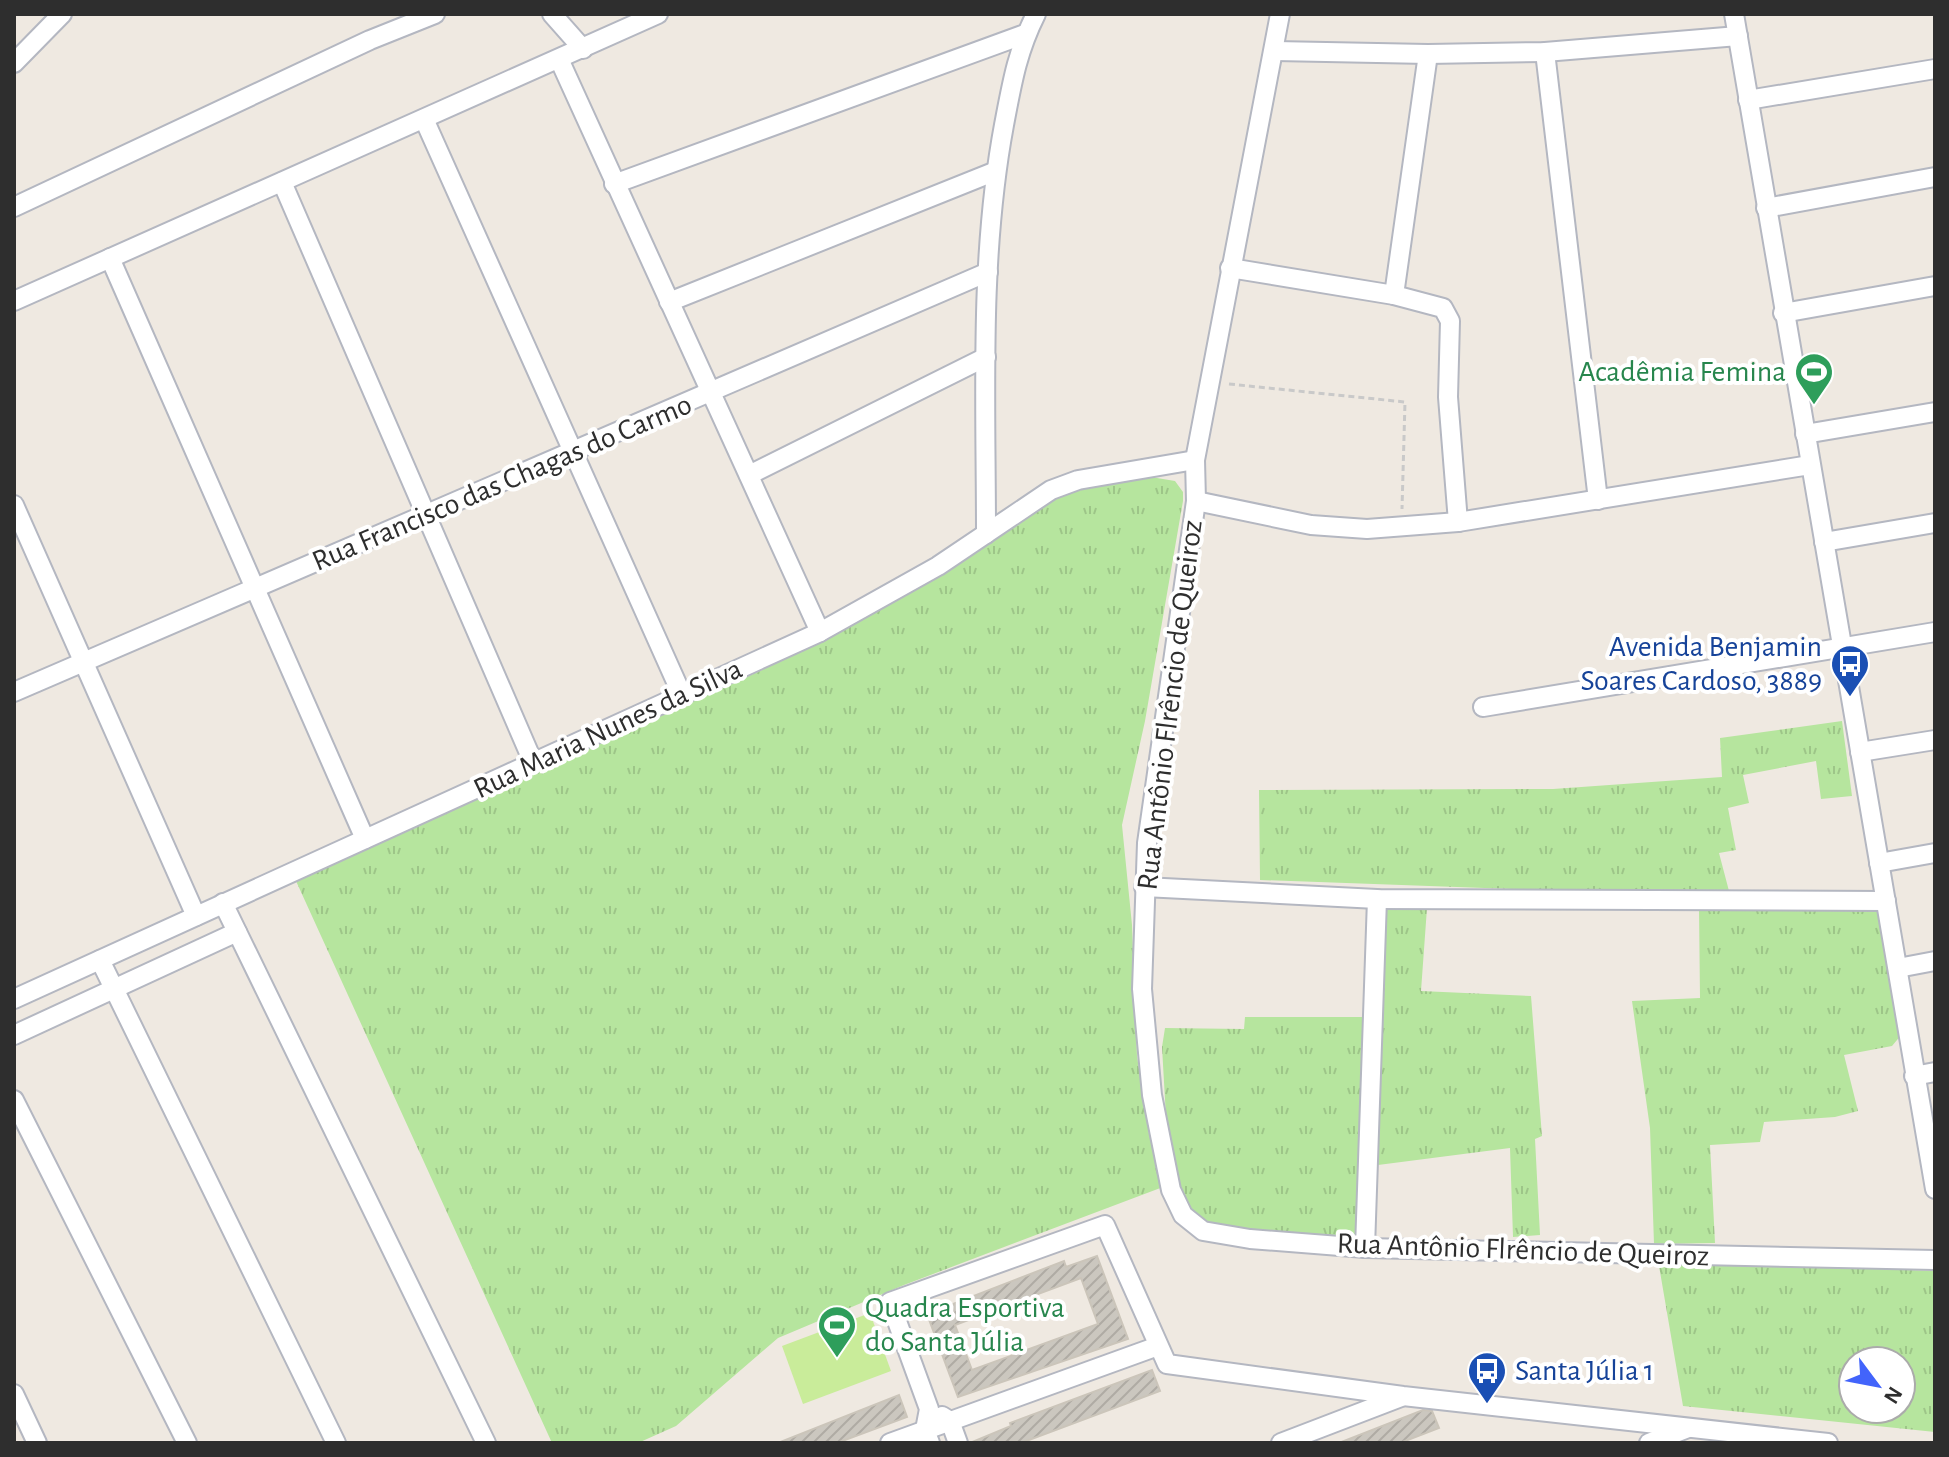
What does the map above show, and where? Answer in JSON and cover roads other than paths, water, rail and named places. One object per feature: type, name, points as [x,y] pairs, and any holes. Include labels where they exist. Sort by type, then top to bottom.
[{"type":"street","points":[[14,63],[62,14]]},
{"type":"street","points":[[14,207],[370,40],[435,14]]},
{"type":"street","points":[[552,14],[583,49]]},
{"type":"street","points":[[14,301],[658,14]]},
{"type":"street","points":[[986,534],[988,272],[996,171],[1018,49],[1036,14]]},
{"type":"street","name":"Rua Antônio Flrêncio de Queiroz","points":[[1280,14],[1195,460],[1196,501],[1147,843],[1142,989],[1152,1095],[1171,1190],[1183,1215],[1203,1231],[1250,1239],[1365,1248],[1935,1260]]},
{"type":"street","points":[[1734,14],[1934,1180]]},
{"type":"street","points":[[614,184],[1025,34]]},
{"type":"street","points":[[1275,51],[1428,54],[1545,52],[1738,36]]},
{"type":"street","points":[[1545,52],[1598,500]]},
{"type":"street","points":[[1394,295],[1428,54]]},
{"type":"street","points":[[559,59],[820,632]]},
{"type":"street","points":[[1748,100],[1935,69]]},
{"type":"street","points":[[424,119],[682,695]]},
{"type":"street","points":[[669,302],[996,171]]},
{"type":"street","points":[[1766,208],[1935,177]]},
{"type":"street","points":[[282,182],[533,762]]},
{"type":"street","points":[[110,258],[365,839]]},
{"type":"street","points":[[1230,268],[1436,303],[1448,314],[1448,397],[1458,522]]},
{"type":"street","name":"Rua Francisco das Chagas do Carmo","points":[[14,692],[713,394],[988,272]]},
{"type":"street","points":[[1783,313],[1935,286]]},
{"type":"street","points":[[749,475],[986,357]]},
{"type":"street","points":[[1805,434],[1935,412]]},
{"type":"street","name":"Rua Maria Nunes da Silva","points":[[16,993],[100,960],[820,632],[938,566],[1037,499],[1078,480],[1195,460]]},
{"type":"street","points":[[1196,501],[1311,525],[1401,526],[1458,522],[1810,465]]},
{"type":"street","points":[[14,505],[196,916]]},
{"type":"street","points":[[1824,542],[1935,523]]},
{"type":"street","points":[[1483,707],[1935,632]]},
{"type":"street","points":[[1860,752],[1935,740]]},
{"type":"street","points":[[1879,863],[1935,853]]},
{"type":"street","points":[[1144,887],[1377,899],[1886,901]]},
{"type":"street","points":[[1365,1248],[1377,899]]},
{"type":"street","points":[[223,903],[486,1443]]},
{"type":"street","points":[[14,1035],[237,932]]},
{"type":"street","points":[[100,960],[336,1443]]},
{"type":"street","points":[[1898,968],[1935,961]]},
{"type":"street","points":[[1914,1076],[1935,1072]]},
{"type":"street","points":[[14,1100],[187,1443]]},
{"type":"street","points":[[928,1436],[929,1409],[890,1302],[1105,1225],[1167,1364],[1403,1396],[1691,1427],[1739,1438],[1828,1443]]},
{"type":"street","points":[[890,1443],[928,1436],[950,1421],[1158,1346]]},
{"type":"street","points":[[14,1394],[37,1443]]},
{"type":"street","points":[[1281,1443],[1403,1396]]},
{"type":"street","points":[[929,1409],[950,1421],[958,1443]]},
{"type":"street","points":[[1649,1443],[1691,1427]]},
{"type":"place","name":"Acadêmia Femina","points":[[1814,406]]},
{"type":"place","name":"Avenida Benjamin Soares Cardoso, 3889","points":[[1850,698]]},
{"type":"place","name":"Quadra Esportiva do Santa Júlia","points":[[837,1359]]},
{"type":"place","name":"Santa Júlia 1","points":[[1487,1405]]}]
